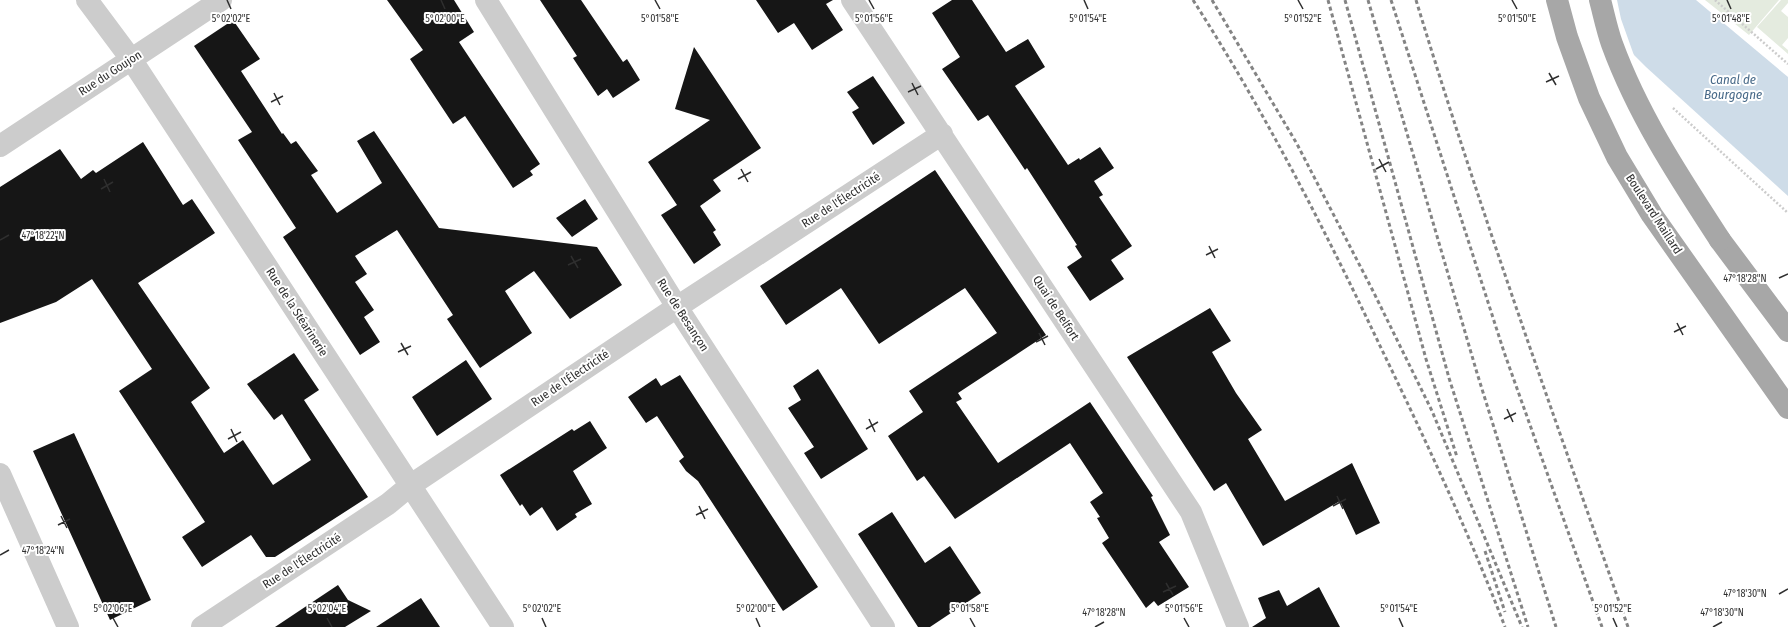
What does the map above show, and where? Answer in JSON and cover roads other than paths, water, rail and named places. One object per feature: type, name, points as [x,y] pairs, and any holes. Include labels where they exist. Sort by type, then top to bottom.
[{"type":"main road","name":"Boulevard Maillard","points":[[1558,0],[1567,37],[1589,98],[1618,157],[1652,215],[1788,408]]},
{"type":"main road","points":[[1600,0],[1612,44],[1638,103],[1668,160],[1720,240],[1788,331]]},
{"type":"street","name":"Rue de la Stéarinerie","points":[[87,0],[131,59],[503,627]]},
{"type":"street","name":"Rue du Goujon","points":[[0,146],[221,0]]},
{"type":"street","name":"Rue de Besançon","points":[[486,0],[677,307],[884,627]]},
{"type":"street","name":"Quai de Belfort","points":[[852,0],[1191,512],[1238,627]]},
{"type":"street","name":"Rue de l'Électricité","points":[[202,627],[388,504],[411,485],[677,307],[942,134]]},
{"type":"street","points":[[0,474],[68,627]]},
{"type":"water","name":"Canal de Bourgogne","points":[[1579,0],[1696,0],[1788,77],[1788,196],[1646,67]]},
{"type":"railway","points":[[1193,0],[1245,85],[1339,260],[1431,453],[1477,557],[1505,627]]},
{"type":"railway","points":[[1212,0],[1297,144],[1373,291],[1432,411],[1522,627]]},
{"type":"railway","points":[[1328,0],[1426,359],[1457,457]]},
{"type":"railway","points":[[1345,0],[1449,378],[1528,627]]},
{"type":"railway","points":[[1368,0],[1477,373],[1556,627]]},
{"type":"railway","points":[[1391,0],[1504,352],[1602,627]]},
{"type":"railway","points":[[1416,0],[1440,79],[1492,236],[1628,627]]},
{"type":"railway","points":[[1485,551],[1505,612]]}]
